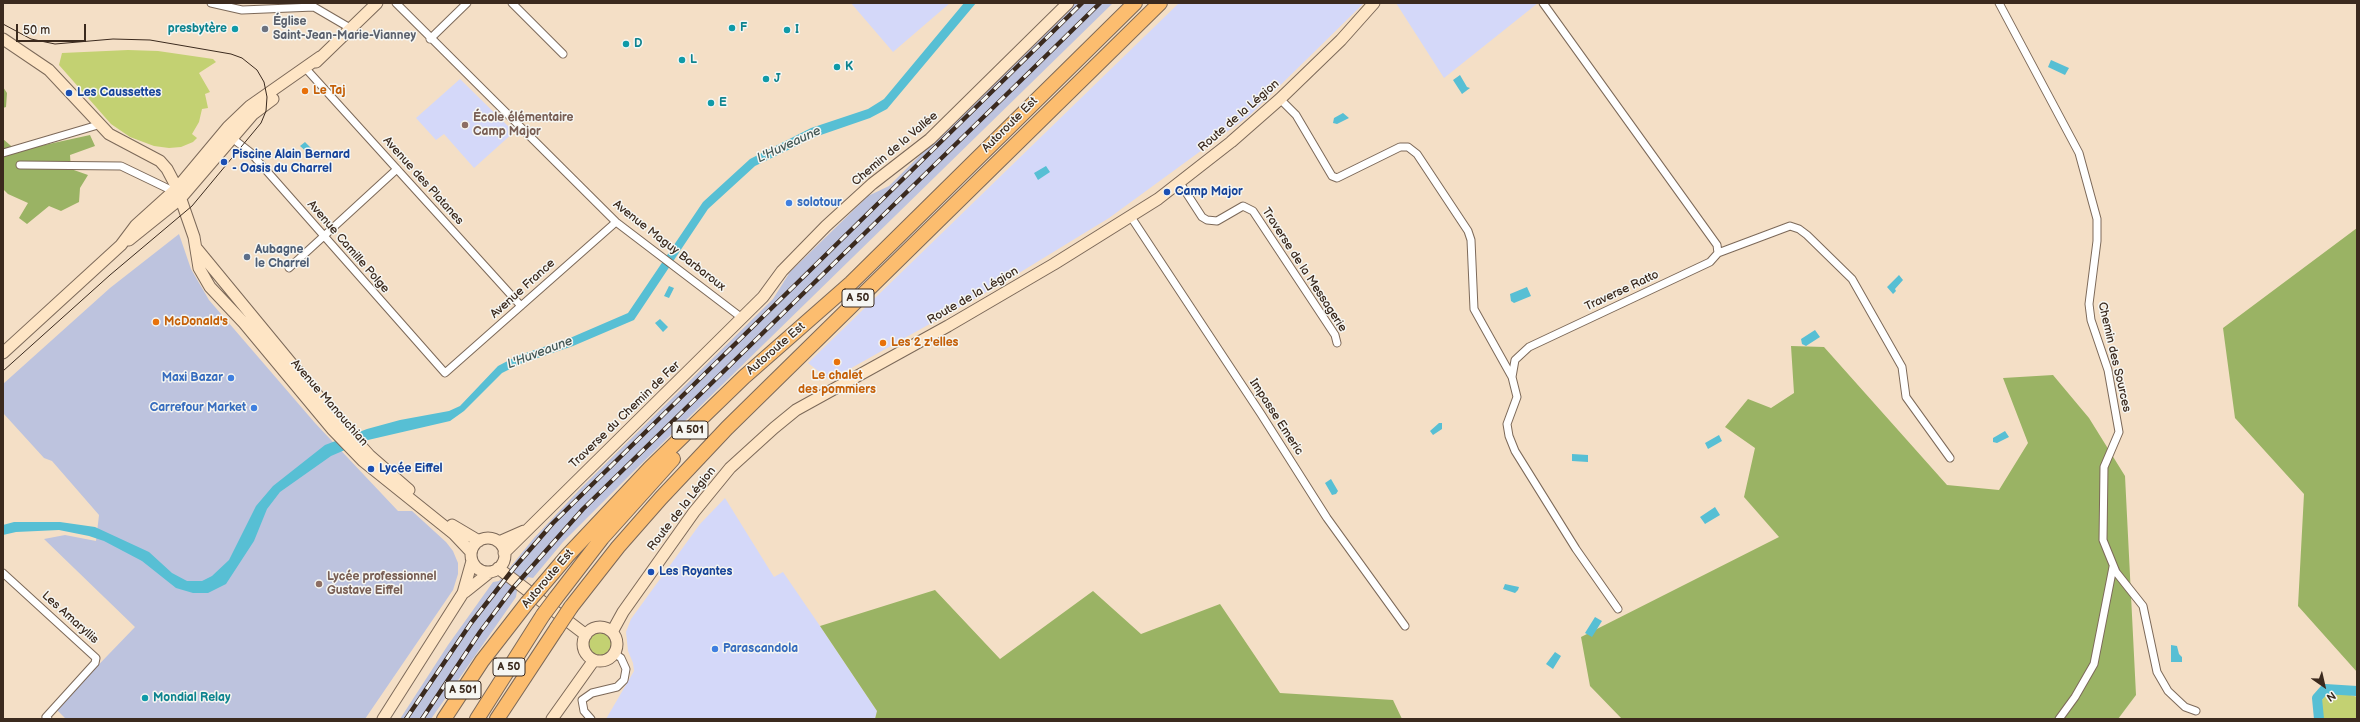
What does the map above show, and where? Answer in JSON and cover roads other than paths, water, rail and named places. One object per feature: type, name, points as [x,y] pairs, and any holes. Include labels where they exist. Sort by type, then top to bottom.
[{"type":"highway","name":"Autoroute Est","points":[[444,719],[482,661],[540,588],[568,554],[650,468],[744,377],[851,283],[1135,3]]},
{"type":"highway","name":"Autoroute Est","points":[[497,719],[571,607],[651,509],[727,428],[1160,3]]},
{"type":"highway","name":"A 50","points":[[476,719],[543,615],[602,538],[669,462],[851,283]]},
{"type":"main road","points":[[3,353],[121,244],[143,231],[177,193],[232,138],[253,114],[308,71],[320,57],[377,3]]},
{"type":"main road","name":"Chemin de la Vallée","points":[[742,318],[763,297],[782,271],[826,226],[872,184],[926,143],[1068,3]]},
{"type":"main road","name":"Route de la Légion","points":[[612,632],[626,608],[708,494],[730,468],[790,415],[822,395],[948,326],[1131,217],[1180,183],[1231,142],[1280,99],[1341,40],[1374,3]]},
{"type":"main road","name":"Avenue Manouchian","points":[[3,39],[49,70],[98,125],[122,143],[160,161],[167,168],[197,248],[199,268],[210,287],[366,458],[443,522],[472,557]]},
{"type":"main road","points":[[177,193],[228,127],[250,106],[320,57]]},
{"type":"main road","name":"Traverse du Chemin de Fer","points":[[504,553],[742,318]]},
{"type":"main road","name":"Avenue Manouchian","points":[[443,522],[478,541]]},
{"type":"main road","name":"Traverse du Chemin de Fer","points":[[498,542],[526,530]]},
{"type":"main road","points":[[383,719],[463,594],[472,557],[478,541],[489,538],[498,542],[504,553],[502,564],[463,594]]},
{"type":"main road","points":[[472,557],[482,571],[494,570],[586,635]]},
{"type":"main road","points":[[597,627],[603,627],[612,632],[617,641],[614,653],[608,659],[594,660],[584,650],[583,641],[586,635],[597,627]]},
{"type":"main road","points":[[552,719],[594,660]]},
{"type":"street","points":[[211,3],[242,10],[314,7],[350,28]]},
{"type":"street","name":"Avenue Maguy Barbaroux","points":[[396,3],[430,39],[616,222],[660,254],[742,318]]},
{"type":"street","points":[[430,39],[467,3]]},
{"type":"street","points":[[512,3],[563,54]]},
{"type":"street","points":[[1543,3],[1717,244],[1718,253]]},
{"type":"street","name":"Chemin des Sources","points":[[1999,3],[2079,153],[2097,219],[2097,241],[2089,304],[2092,320],[2108,370],[2119,432],[2104,467],[2103,540],[2113,566],[2143,606],[2157,672],[2168,691],[2186,706],[2196,711]]},
{"type":"street","name":"Avenue des Platanes","points":[[308,71],[521,306]]},
{"type":"street","points":[[1280,99],[1296,115],[1332,176],[1337,178],[1400,147],[1408,147],[1417,154],[1468,231],[1471,240],[1474,309],[1512,377],[1518,397],[1507,429],[1515,451],[1576,549],[1618,609]]},
{"type":"street","points":[[3,152],[98,125]]},
{"type":"street","name":"Avenue Camille Polge","points":[[232,138],[250,152],[445,373]]},
{"type":"street","points":[[20,165],[121,166],[177,193]]},
{"type":"street","points":[[289,268],[397,169]]},
{"type":"street","name":"Traverse de la Messagerie","points":[[1180,183],[1202,217],[1207,220],[1217,221],[1243,206],[1253,211],[1335,335],[1337,343]]},
{"type":"street","name":"Impasse Emeric","points":[[1131,217],[1257,407],[1327,518],[1405,626]]},
{"type":"street","name":"Avenue France","points":[[445,373],[616,222]]},
{"type":"street","name":"Traverse Ratto","points":[[1512,377],[1515,360],[1529,347],[1710,262],[1718,253],[1790,226],[1799,229],[1807,235],[1852,279],[1902,367],[1906,396],[1950,458]]},
{"type":"street","points":[[2059,719],[2075,697],[2094,664],[2113,566]]},
{"type":"street","name":"Les Amaryllis","points":[[3,573],[96,658],[95,663],[46,717],[48,719]]},
{"type":"street","points":[[591,719],[584,712],[582,700],[592,693],[617,687],[624,680],[626,669],[621,658],[614,653]]},
{"type":"water","name":"L'Huveaune","points":[[964,3],[976,3],[887,109],[870,118],[815,137],[755,166],[708,209],[634,320],[573,346],[520,364],[502,373],[464,411],[450,421],[368,440],[331,456],[280,492],[267,509],[254,541],[226,584],[208,593],[193,593],[176,588],[142,561],[104,541],[89,536],[59,530],[16,532],[3,535],[3,525],[14,522],[60,522],[95,527],[149,552],[172,573],[187,581],[202,581],[212,576],[229,560],[256,506],[273,486],[325,445],[367,429],[400,420],[449,411],[460,406],[498,366],[517,356],[570,338],[628,313],[703,202],[750,159],[811,128],[868,109],[884,99]]},
{"type":"water","points":[[2051,60],[2069,68],[2065,75],[2048,67]]},
{"type":"water","points":[[1460,75],[1467,87],[1470,88],[1462,94],[1453,80]]},
{"type":"water","points":[[1343,113],[1349,118],[1337,124],[1333,123],[1334,118]]},
{"type":"water","points":[[305,142],[314,151],[310,155],[300,146]]},
{"type":"water","points":[[1046,166],[1050,172],[1038,180],[1034,173]]},
{"type":"water","points":[[1899,275],[1903,280],[1895,289],[1896,291],[1893,294],[1887,287]]},
{"type":"water","points":[[669,286],[674,288],[669,298],[664,296]]},
{"type":"water","points":[[1527,287],[1531,296],[1514,303],[1511,301],[1510,294]]},
{"type":"water","points":[[660,319],[668,327],[663,332],[655,323]]},
{"type":"water","points":[[1815,330],[1820,337],[1806,346],[1802,344],[1801,339]]},
{"type":"water","points":[[1439,423],[1442,423],[1442,429],[1433,435],[1430,431]]},
{"type":"water","points":[[2005,431],[2009,437],[1997,443],[1993,442],[1993,438]]},
{"type":"water","points":[[1719,435],[1722,441],[1708,449],[1705,443]]},
{"type":"water","points":[[1572,454],[1588,455],[1588,462],[1572,461]]},
{"type":"water","points":[[1331,479],[1338,491],[1336,494],[1332,495],[1325,483]]},
{"type":"water","points":[[1715,507],[1720,515],[1705,524],[1700,517]]},
{"type":"water","points":[[1505,584],[1519,587],[1518,590],[1515,593],[1503,589]]},
{"type":"water","points":[[1595,617],[1602,621],[1592,637],[1585,633]]},
{"type":"water","points":[[2171,645],[2177,646],[2179,654],[2182,657],[2182,662],[2171,662]]},
{"type":"water","points":[[1555,652],[1561,656],[1553,669],[1546,664]]},
{"type":"waterway","points":[[2319,719],[2317,698],[2325,689],[2357,691]]},
{"type":"tram line","points":[[3,24],[31,39],[55,44],[113,39],[150,40],[231,54],[242,58],[257,70],[264,82],[267,97],[266,111],[261,123],[192,206],[110,275],[3,371]]},
{"type":"railway","points":[[406,719],[471,623],[514,568],[553,523],[1082,3]]},
{"type":"railway","points":[[422,719],[480,632],[513,588],[583,509],[1100,3]]},
{"type":"place","name":"F","points":[[732,28]]},
{"type":"place","name":"presbytère","points":[[235,29]]},
{"type":"place","name":"Église Saint-Jean-Marie-Vianney","points":[[265,29]]},
{"type":"place","name":"I","points":[[787,30]]},
{"type":"place","name":"D","points":[[626,44]]},
{"type":"place","name":"L","points":[[682,60]]},
{"type":"place","name":"K","points":[[837,67]]},
{"type":"place","name":"J","points":[[766,79]]},
{"type":"place","name":"Le Taj","points":[[305,91]]},
{"type":"place","name":"Les Caussettes","points":[[69,93]]},
{"type":"place","name":"E","points":[[711,103]]},
{"type":"place","name":"École élémentaire Camp Major","points":[[465,125]]},
{"type":"place","name":"Piscine Alain Bernard - Oasis du Charrel","points":[[224,162]]},
{"type":"place","name":"Camp Major","points":[[1167,192]]},
{"type":"place","name":"solotour","points":[[789,203]]},
{"type":"place","name":"Aubagne le Charrel","points":[[247,257]]},
{"type":"place","name":"McDonald's","points":[[156,322]]},
{"type":"place","name":"Les 2 z'elles","points":[[883,343]]},
{"type":"place","name":"Le chalet des pommiers","points":[[837,362]]},
{"type":"place","name":"Maxi Bazar","points":[[231,378]]},
{"type":"place","name":"Carrefour Market","points":[[254,408]]},
{"type":"place","name":"Lycée Eiffel","points":[[371,469]]},
{"type":"place","name":"Les Royantes","points":[[651,572]]},
{"type":"place","name":"Lycée professionnel Gustave Eiffel","points":[[319,584]]},
{"type":"place","name":"Parascandola","points":[[715,649]]},
{"type":"place","name":"Mondial Relay","points":[[145,698]]}]
